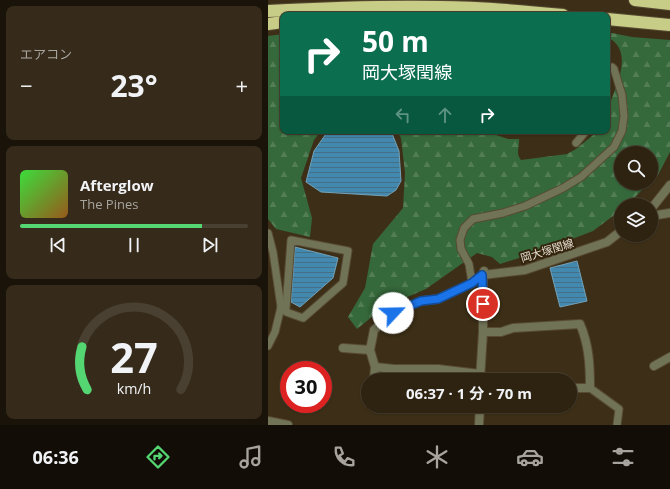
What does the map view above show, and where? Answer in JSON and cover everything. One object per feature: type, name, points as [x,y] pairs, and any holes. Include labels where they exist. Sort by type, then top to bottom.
[{"type":"highway","points":[[635,0],[670,4]]},
{"type":"highway","points":[[268,11],[380,6],[493,9],[528,12]]},
{"type":"highway","points":[[431,12],[493,9]]},
{"type":"highway","points":[[610,19],[670,25]]},
{"type":"highway","points":[[268,24],[280,22]]},
{"type":"street","points":[[658,200],[670,185]]},
{"type":"street","points":[[658,215],[670,213]]},
{"type":"street","name":"岡大塚閏線","points":[[483,273],[525,270],[607,242],[614,236]]},
{"type":"street","points":[[480,373],[483,332],[483,273]]},
{"type":"street","points":[[375,373],[375,367],[370,350],[374,330],[393,313],[421,301],[438,299],[472,283]]},
{"type":"street","points":[[483,332],[501,332],[513,328],[580,324],[586,338],[590,362],[590,388],[577,388]]},
{"type":"street","points":[[343,348],[370,350]]},
{"type":"street","points":[[654,366],[670,357]]},
{"type":"street","points":[[375,367],[394,369],[438,368],[461,373]]},
{"type":"street","points":[[479,425],[480,413]]},
{"type":"street","points":[[268,421],[288,425]]},
{"type":"lane","points":[[472,283],[469,264],[461,249],[460,240],[464,228],[472,219],[503,214],[525,206],[563,188],[581,177],[614,147],[622,131],[624,116],[622,95],[614,69],[610,67]]},
{"type":"lane","points":[[576,143],[584,134]]},
{"type":"lane","points":[[268,233],[284,308],[286,312],[303,318],[343,284],[348,251],[291,240],[284,308],[268,346]]},
{"type":"lane","points":[[472,283],[483,273]]},
{"type":"lane","points":[[590,388],[619,409],[617,425]]},
{"type":"green space","points":[[610,33],[632,37],[670,40],[670,152],[658,175],[658,146],[614,146],[614,190],[642,190],[634,198],[614,198],[614,215],[593,231],[538,252],[500,264],[492,257],[477,253],[426,289],[384,307],[357,329],[348,317],[365,288],[373,244],[403,208],[405,173],[401,138],[399,134],[493,134],[508,139],[519,139],[518,155],[521,160],[567,154],[576,149],[594,134],[610,134],[610,103],[621,70],[622,60],[616,43],[610,39]]},
{"type":"green space","points":[[280,34],[280,134],[319,134],[314,140],[301,178],[312,218],[310,237],[276,229],[268,219],[268,36]]},
{"type":"water","points":[[326,134],[392,134],[399,151],[401,181],[396,190],[387,196],[321,192],[306,182],[314,151]]},
{"type":"water","points":[[295,247],[338,258],[333,278],[300,307],[291,302]]},
{"type":"water","points":[[577,261],[587,301],[560,307],[550,268]]},
{"type":"route","points":[[393,313],[421,301],[438,299],[472,283],[482,275],[483,304]]}]
